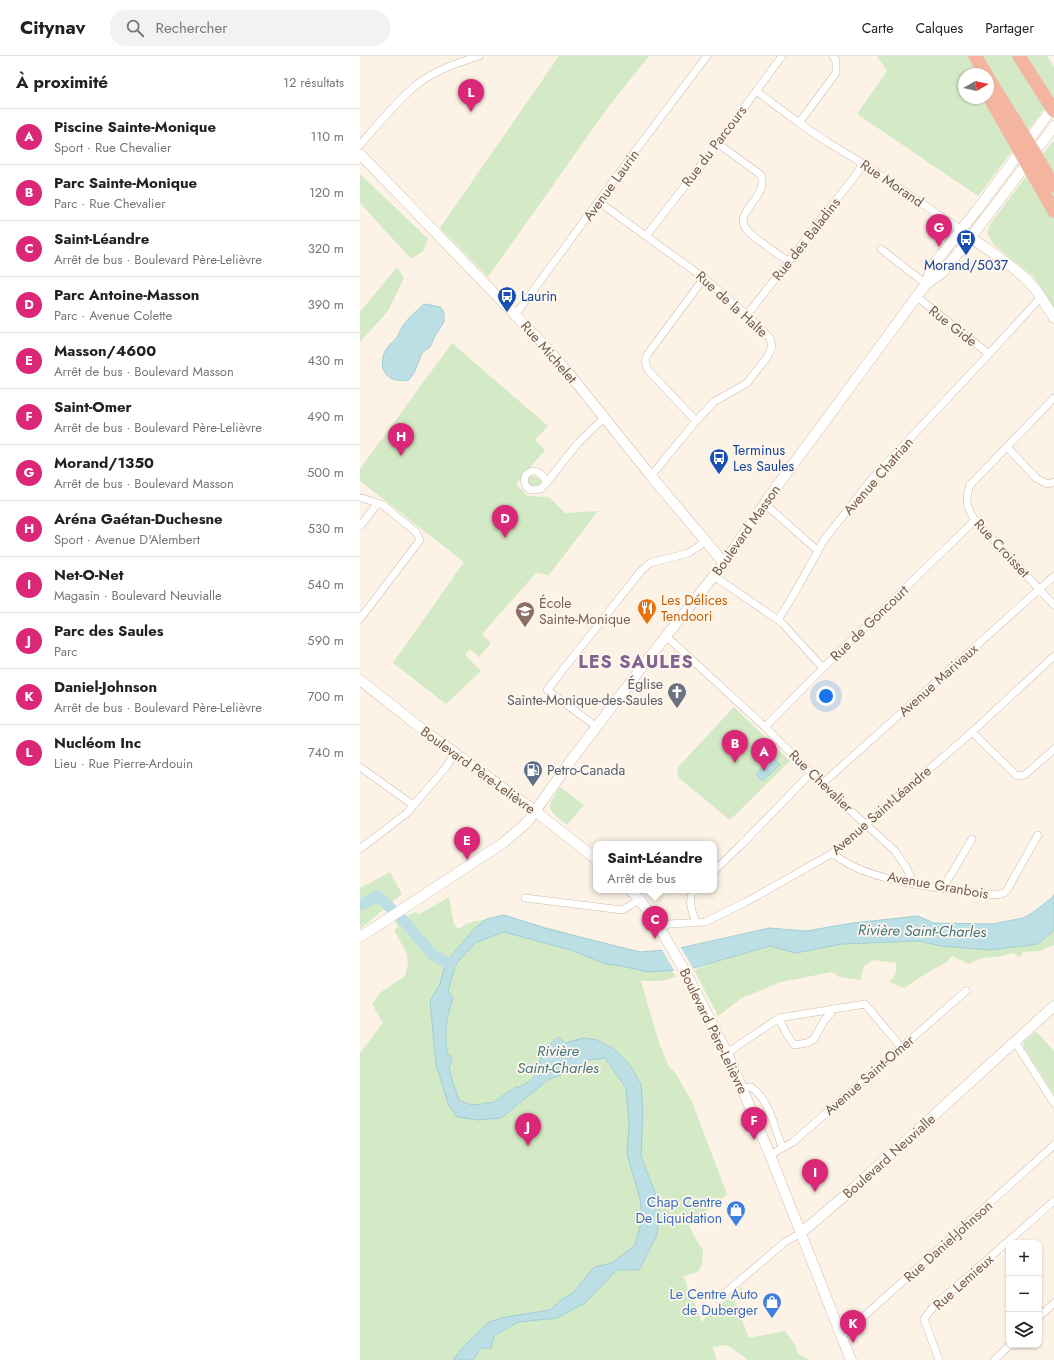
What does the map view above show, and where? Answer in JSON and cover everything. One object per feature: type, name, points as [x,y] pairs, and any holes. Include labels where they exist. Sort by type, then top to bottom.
[{"type":"highway","points":[[966,56],[973,68]]},
{"type":"highway","points":[[975,56],[982,68]]},
{"type":"highway","points":[[1019,56],[1054,111]]},
{"type":"highway","points":[[994,90],[1016,134],[1037,169],[1054,211]]},
{"type":"highway","points":[[994,103],[1016,134]]},
{"type":"highway","points":[[1037,169],[1054,186]]},
{"type":"main road","name":"Boulevard Masson","points":[[360,937],[503,843],[523,826],[666,636],[714,576],[764,504],[917,297],[926,284],[933,265],[1054,106]]},
{"type":"main road","name":"Boulevard Masson","points":[[926,284],[942,273],[971,237],[1054,126]]},
{"type":"main road","name":"Rue Michelet","points":[[360,154],[516,314],[546,347],[650,476],[724,562]]},
{"type":"main road","name":"Rue Morand","points":[[961,230],[1008,263],[1026,279],[1041,297],[1054,318]]},
{"type":"main road","name":"Boulevard Père-Lelièvre","points":[[360,681],[422,729],[535,811],[593,857]]},
{"type":"main road","name":"Boulevard Père-Lelièvre","points":[[633,893],[640,900],[670,946],[727,1053],[743,1088],[851,1360]]},
{"type":"main road","name":"Boulevard Neuvialle","points":[[801,1233],[856,1186],[1054,1006]]},
{"type":"street","points":[[360,145],[390,111],[415,86],[441,70],[479,56]]},
{"type":"street","name":"Avenue Laurin","points":[[516,314],[707,56]]},
{"type":"street","name":"Rue du Parcours","points":[[646,236],[782,56]]},
{"type":"street","points":[[799,123],[836,73],[836,61],[833,56]]},
{"type":"street","name":"Rue Morand","points":[[756,91],[827,142],[862,163],[961,230]]},
{"type":"street","points":[[717,143],[761,175],[763,182],[762,189],[745,213],[743,218],[744,224],[749,232],[788,262]]},
{"type":"street","name":"Rue des Baladins","points":[[747,315],[858,172],[862,163]]},
{"type":"street","name":"Rue de la Halte","points":[[598,202],[704,278],[747,315],[770,338],[772,347],[768,356],[747,383],[714,402],[650,476]]},
{"type":"street","points":[[881,249],[926,284]]},
{"type":"street","points":[[696,421],[648,370],[645,362],[647,355],[704,278]]},
{"type":"street","name":"Rue Gide","points":[[917,297],[989,354]]},
{"type":"street","name":"Avenue Chatrian","points":[[778,620],[824,540],[871,480],[1041,297]]},
{"type":"street","name":"Rue Croisset","points":[[1054,398],[970,485],[966,495],[968,510],[975,520],[1054,605]]},
{"type":"street","points":[[546,482],[578,443],[604,418]]},
{"type":"street","points":[[1007,447],[1036,478],[1047,484],[1054,482]]},
{"type":"street","points":[[360,619],[420,540],[416,532],[394,513],[378,503],[362,498]]},
{"type":"street","points":[[360,526],[378,503]]},
{"type":"street","points":[[764,504],[818,551]]},
{"type":"street","name":"Rue de Goncourt","points":[[765,727],[823,668],[975,520]]},
{"type":"street","points":[[597,727],[547,690],[640,572],[650,563],[689,553],[706,541]]},
{"type":"street","points":[[714,576],[783,624],[823,668]]},
{"type":"street","name":"Avenue Marivaux","points":[[822,784],[1054,576]]},
{"type":"street","name":"Rue Chevalier","points":[[666,636],[765,727],[822,784],[895,851],[906,867],[914,884]]},
{"type":"street","name":"Avenue Saint-Léandre","points":[[660,929],[670,924],[705,922],[746,902],[833,853],[972,732],[1054,656]]},
{"type":"street","points":[[972,732],[1017,776],[1025,775],[1054,749]]},
{"type":"street","points":[[360,849],[407,813],[447,766],[455,752]]},
{"type":"street","points":[[360,767],[413,805]]},
{"type":"street","points":[[717,869],[811,773]]},
{"type":"street","name":"Avenue Granbois","points":[[833,853],[841,860],[854,866],[883,876],[914,884],[996,895],[1004,893],[1038,835]]},
{"type":"street","points":[[943,888],[972,839]]},
{"type":"street","points":[[692,893],[690,899],[696,923]]},
{"type":"street","points":[[525,898],[622,910],[640,900]]},
{"type":"street","name":"Avenue Saint-Omer","points":[[770,1155],[793,1142],[966,991]]},
{"type":"street","points":[[727,1053],[779,1018],[865,1004],[901,1047]]},
{"type":"street","points":[[779,1018],[787,1035],[794,1045],[807,1043],[814,1039],[824,1021],[834,1009]]},
{"type":"street","points":[[1015,1042],[1054,1103]]},
{"type":"street","points":[[743,1088],[751,1087],[763,1098],[783,1148]]},
{"type":"street","name":"Rue Daniel-Johnson","points":[[842,1336],[1054,1145]]},
{"type":"street","name":"Rue Lemieux","points":[[938,1360],[924,1319],[933,1307],[1054,1201]]},
{"type":"street","name":"Boulevard Neuvialle","points":[[718,1299],[785,1242],[801,1233]]},
{"type":"street","points":[[1042,1315],[1054,1303]]},
{"type":"street","points":[[994,1360],[1007,1348]]},
{"type":"green space","points":[[559,56],[649,56],[609,106],[488,277],[440,228]]},
{"type":"green space","points":[[877,56],[1047,56],[1054,67],[1054,96],[978,196],[857,114],[887,71]]},
{"type":"green space","points":[[1054,140],[1054,308],[1034,277],[994,245],[987,233],[990,224]]},
{"type":"green space","points":[[360,174],[428,239],[423,251],[411,259],[360,203]]},
{"type":"green space","points":[[397,267],[404,278],[388,311],[360,342],[360,312]]},
{"type":"green space","points":[[452,343],[548,426],[535,440],[545,450],[516,484],[528,496],[549,497],[565,513],[598,511],[549,575],[536,573],[482,634],[491,643],[479,657],[470,649],[465,655],[481,671],[446,704],[393,663],[464,562],[360,481],[360,469]]},
{"type":"green space","points":[[528,477],[536,477],[543,482],[543,485],[533,487],[529,485]]},
{"type":"green space","points":[[734,707],[790,761],[730,820],[679,778],[677,771],[679,766]]},
{"type":"green space","points":[[560,787],[584,805],[567,825],[555,816],[550,809],[552,800]]},
{"type":"green space","points":[[390,872],[402,894],[360,929],[360,887]]},
{"type":"green space","points":[[449,897],[454,924],[458,929],[468,923],[487,919],[483,923],[507,916],[632,951],[671,970],[676,977],[661,981],[641,981],[659,1043],[668,1065],[676,1074],[692,1102],[727,1194],[689,1225],[703,1249],[702,1264],[699,1271],[683,1276],[702,1322],[710,1313],[742,1287],[743,1288],[734,1299],[749,1338],[785,1331],[794,1343],[798,1354],[810,1360],[748,1360],[727,1345],[712,1347],[717,1360],[360,1360],[360,1053],[383,1023],[372,1004],[381,992],[405,976],[408,965],[407,954],[394,930],[398,927],[395,921],[416,912],[418,915]]},
{"type":"green space","points":[[1054,930],[1054,945],[1041,951],[1023,952],[1020,957],[1013,953],[997,957],[981,958],[969,964],[952,956],[947,962],[904,988],[889,982],[896,974],[896,963],[873,960],[864,966],[860,980],[839,977],[832,972],[781,982],[742,998],[718,1016],[694,970],[709,964],[770,946],[796,953],[842,944],[919,941],[941,946],[1038,944]]},
{"type":"green space","points":[[1035,1032],[1037,1032],[1054,1051],[1054,1094],[1023,1046],[1024,1042]]},
{"type":"water","points":[[426,304],[440,307],[444,312],[444,322],[430,347],[422,353],[415,371],[409,380],[391,378],[386,374],[383,368],[382,361],[385,351],[397,338],[402,326],[407,320]]},
{"type":"water","points":[[773,758],[780,765],[762,781],[756,774]]},
{"type":"water","name":"Rivière Saint-Charles","points":[[1054,894],[1054,930],[1038,944],[991,950],[941,946],[919,941],[842,944],[796,953],[770,946],[690,969],[649,972],[606,964],[571,950],[504,932],[475,943],[456,964],[448,991],[453,998],[446,1026],[447,1055],[450,1055],[451,1063],[449,1067],[451,1077],[459,1100],[473,1105],[493,1103],[515,1087],[520,1087],[532,1080],[538,1069],[542,1052],[558,1037],[565,1043],[584,1038],[597,1040],[614,1049],[630,1065],[641,1084],[643,1111],[641,1156],[659,1203],[659,1222],[656,1237],[639,1270],[617,1270],[585,1303],[557,1318],[518,1322],[494,1336],[491,1348],[481,1348],[473,1360],[453,1360],[465,1345],[489,1322],[506,1317],[550,1310],[562,1299],[573,1293],[594,1267],[612,1263],[635,1245],[642,1219],[640,1199],[627,1154],[629,1126],[626,1088],[605,1058],[589,1060],[570,1072],[549,1079],[501,1118],[478,1120],[457,1117],[449,1106],[436,1065],[430,1001],[440,984],[446,962],[475,928],[487,919],[504,915],[544,928],[640,952],[676,949],[769,928],[806,931],[853,923],[918,916],[934,923],[993,924],[1023,918],[1053,897]]},
{"type":"pier","points":[[680,946],[694,970],[675,972],[661,948]]},
{"type":"waterway","points":[[360,905],[378,896],[404,921],[432,954],[450,965]]},
{"type":"place","name":"Nucléom Inc","points":[[471,112]]},
{"type":"place","name":"Morand/1350","points":[[939,247]]},
{"type":"place","name":"Morand/5037","points":[[966,256]]},
{"type":"place","name":"Laurin","points":[[507,313]]},
{"type":"place","name":"Aréna Gaétan-Duchesne","points":[[401,456]]},
{"type":"place","name":"Terminus Les Saules","points":[[719,475]]},
{"type":"place","name":"Parc Antoine-Masson","points":[[505,538]]},
{"type":"place","name":"Les Délices Tendoori","points":[[647,625]]},
{"type":"place","name":"École Sainte-Monique","points":[[525,628]]},
{"type":"place","name":"Église Sainte-Monique-des-Saules","points":[[677,709]]},
{"type":"place","name":"Parc Sainte-Monique","points":[[735,763]]},
{"type":"place","name":"Piscine Sainte-Monique","points":[[764,771]]},
{"type":"place","name":"Petro-Canada","points":[[533,787]]},
{"type":"place","name":"Masson/4600","points":[[467,860]]},
{"type":"place","name":"Saint-Léandre","points":[[655,939]]},
{"type":"place","name":"Saint-Omer","points":[[754,1140]]},
{"type":"place","name":"Parc des Saules","points":[[528,1146]]},
{"type":"place","name":"Net-O-Net","points":[[815,1192]]},
{"type":"place","name":"Chap Centre De Liquidation","points":[[736,1227]]},
{"type":"place","name":"Le Centre Auto de Duberger","points":[[772,1319]]},
{"type":"place","name":"Daniel-Johnson","points":[[853,1343]]},
{"type":"district","name":"LES SAULES","points":[[636,662]]}]
